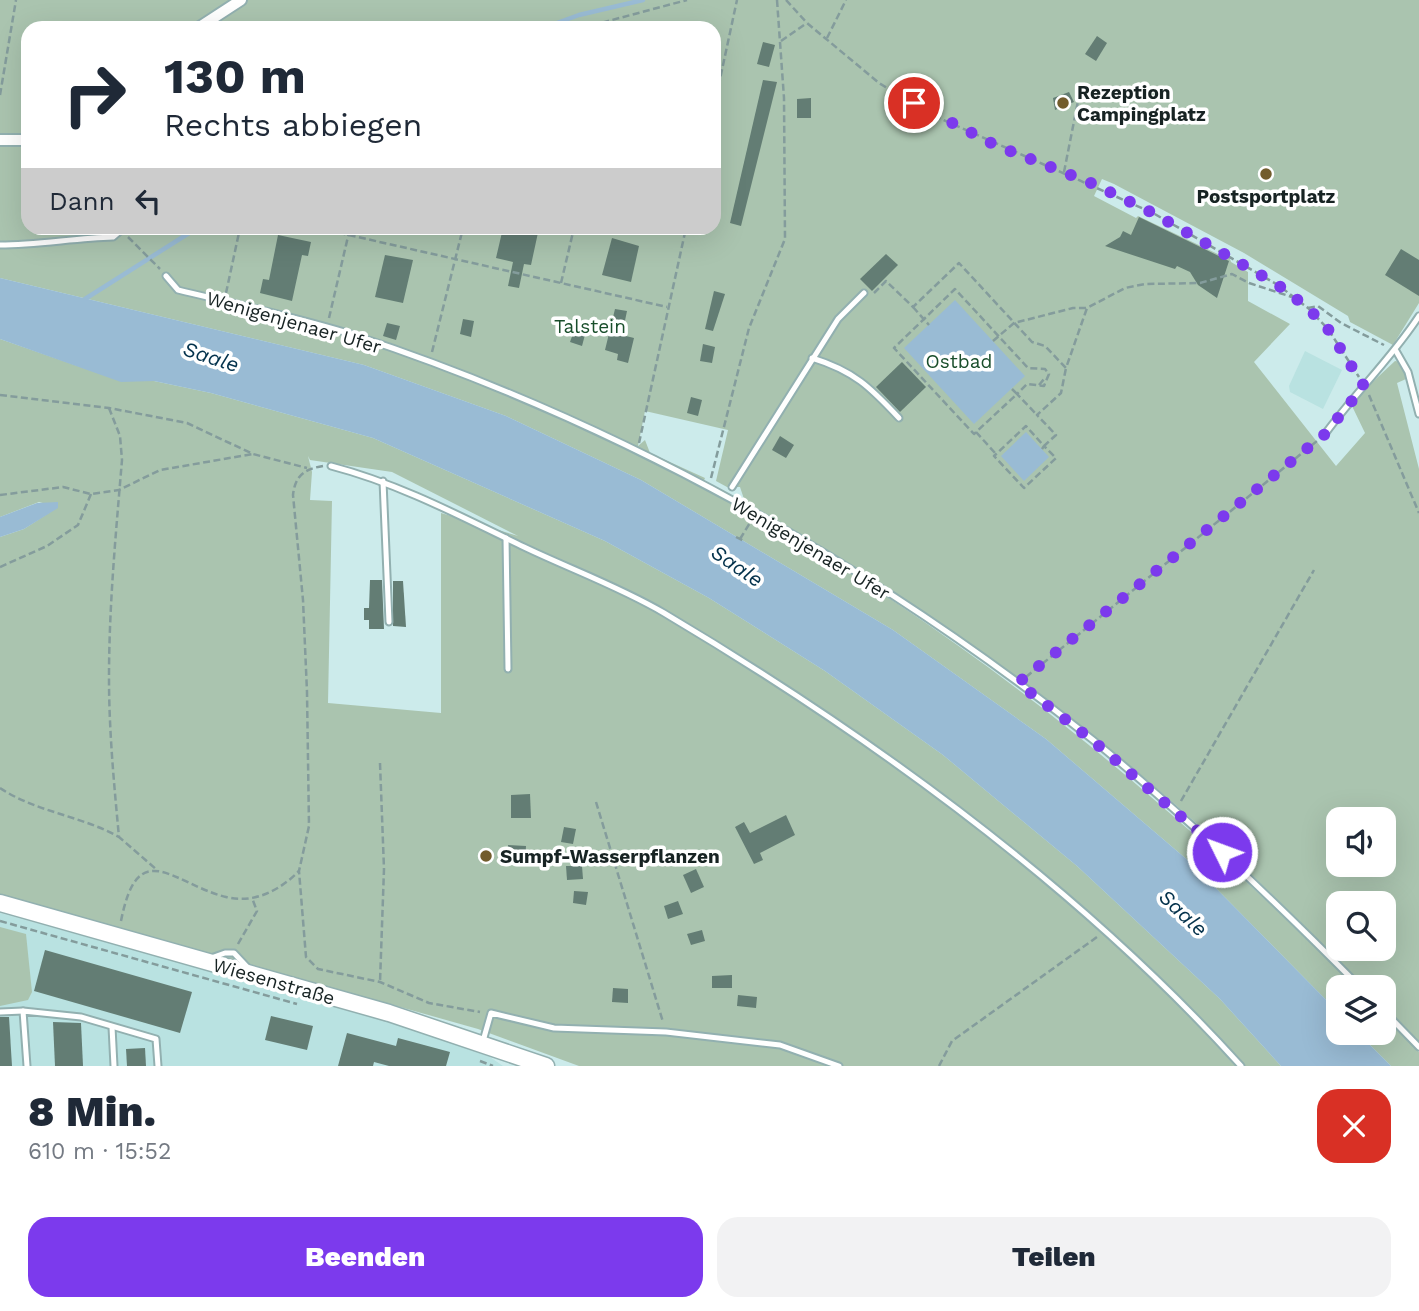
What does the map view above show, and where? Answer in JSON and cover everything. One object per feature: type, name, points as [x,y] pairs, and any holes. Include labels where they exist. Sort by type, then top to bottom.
[{"type":"street","points":[[208,21],[240,0]]},
{"type":"street","points":[[0,140],[21,140]]},
{"type":"street","name":"Wiesenstraße","points":[[0,903],[389,1013],[480,1052],[547,1066]]},
{"type":"lane","points":[[0,245],[47,244],[70,238],[115,235]]},
{"type":"lane","name":"Wenigenjenaer Ufer","points":[[166,276],[177,290],[327,328],[429,362],[559,415],[757,512],[934,624],[1018,683],[1092,740],[1236,864],[1348,975]]},
{"type":"lane","points":[[732,487],[838,319],[864,293]]},
{"type":"lane","points":[[1325,434],[1396,351],[1419,316]]},
{"type":"lane","points":[[1396,351],[1408,372],[1419,414]]},
{"type":"lane","points":[[812,358],[838,366],[860,379],[899,418]]},
{"type":"lane","points":[[331,466],[383,481],[447,507],[506,538],[662,611],[812,708],[982,828],[1105,931],[1199,1019],[1241,1066]]},
{"type":"lane","points":[[383,481],[389,622]]},
{"type":"lane","points":[[506,538],[508,668]]},
{"type":"lane","points":[[205,962],[216,955],[234,953],[243,960],[252,975]]},
{"type":"lane","points":[[23,1011],[27,1066]]},
{"type":"lane","points":[[0,1012],[23,1011],[81,1017],[156,1039],[158,1066]]},
{"type":"lane","points":[[480,1052],[491,1013],[554,1028],[666,1032],[780,1045],[839,1066]]},
{"type":"lane","points":[[1396,1023],[1419,1047]]},
{"type":"lane","points":[[112,1027],[114,1066]]},
{"type":"path","points":[[0,95],[16,0]]},
{"type":"path","points":[[608,21],[687,0]]},
{"type":"path","points":[[721,74],[737,0]]},
{"type":"path","points":[[708,487],[749,328],[785,239],[784,98],[777,0]]},
{"type":"path","points":[[786,0],[807,23],[879,83],[930,114],[1153,213],[1228,254],[1308,308],[1328,329],[1364,386],[1419,513]]},
{"type":"path","points":[[827,39],[846,0]]},
{"type":"path","points":[[780,42],[807,23]]},
{"type":"path","points":[[1064,172],[1081,86]]},
{"type":"path","points":[[125,235],[153,261]]},
{"type":"path","points":[[224,301],[238,235]]},
{"type":"path","points":[[327,328],[348,235]]},
{"type":"path","points":[[352,235],[667,307]]},
{"type":"path","points":[[429,362],[461,235]]},
{"type":"path","points":[[561,283],[572,235]]},
{"type":"path","points":[[637,448],[642,436],[667,307],[684,235]]},
{"type":"path","points":[[913,307],[959,263],[1032,342],[1045,346],[1066,368]]},
{"type":"path","points":[[993,341],[1014,324],[1073,308],[1087,308],[1125,288],[1145,284],[1200,283],[1232,274],[1248,283],[1295,298]]},
{"type":"path","points":[[864,293],[869,298],[886,281],[929,325]]},
{"type":"path","points":[[976,432],[1027,384],[1045,386],[1049,381],[1049,374],[1045,369],[1028,368],[955,289],[894,348],[974,434],[976,432],[1024,488],[1056,458],[1026,426],[996,454]]},
{"type":"path","points":[[1308,308],[1318,306],[1341,323],[1396,351]]},
{"type":"path","points":[[1037,415],[1061,393],[1066,368],[1087,308]]},
{"type":"path","points":[[1040,385],[1045,378]]},
{"type":"path","points":[[1012,389],[1056,435],[1043,447]]},
{"type":"path","points":[[0,395],[109,408],[187,423],[253,454],[310,468],[331,466]]},
{"type":"path","points":[[109,408],[120,436],[109,681],[111,758],[119,837]]},
{"type":"path","points":[[1018,683],[1325,434]]},
{"type":"path","points":[[0,495],[63,487],[91,494],[119,490],[160,470],[253,454]]},
{"type":"path","points":[[310,468],[296,479],[293,495],[303,600],[307,692],[309,826],[299,871],[306,957],[318,969],[380,982],[429,1003],[491,1013]]},
{"type":"path","points":[[0,567],[47,546],[78,525],[91,494]]},
{"type":"path","points":[[740,539],[757,512]]},
{"type":"path","points":[[1176,810],[1314,570]]},
{"type":"path","points":[[380,763],[384,869],[380,982]]},
{"type":"path","points":[[0,788],[44,809],[94,822],[119,837],[157,870],[228,897],[252,897],[283,887],[299,871]]},
{"type":"path","points":[[596,802],[666,1032]]},
{"type":"path","points":[[117,937],[130,888],[144,873],[157,870]]},
{"type":"path","points":[[234,953],[257,911],[252,897]]},
{"type":"path","points":[[0,921],[307,1006]]},
{"type":"path","points":[[939,1066],[952,1041],[1105,931]]},
{"type":"path","points":[[480,1052],[493,1066]]},
{"type":"shaded area","points":[[1305,351],[1342,370],[1323,409],[1290,392],[1289,386]]},
{"type":"shaded area","points":[[0,913],[386,1020],[490,1057],[503,1066],[0,1066]]},
{"type":"green space","points":[[0,0],[1419,0],[1419,303],[1393,345],[1350,322],[1348,316],[1244,253],[1114,184],[1102,179],[1094,196],[1136,218],[1138,216],[1224,257],[1229,256],[1231,262],[1248,272],[1248,301],[1290,324],[1254,362],[1336,466],[1365,433],[1352,406],[1364,390],[1395,361],[1401,362],[1406,379],[1397,383],[1419,469],[1419,1043],[1396,1019],[1396,975],[1353,975],[1339,961],[1396,961],[1396,891],[1326,891],[1326,948],[1199,825],[1052,704],[886,590],[758,509],[744,499],[740,487],[727,487],[716,481],[728,430],[645,411],[638,446],[645,440],[650,453],[705,478],[701,487],[792,537],[880,592],[965,650],[1047,712],[1205,844],[1343,975],[1326,975],[1326,1000],[1191,863],[1046,739],[893,630],[641,480],[506,416],[364,365],[0,278]]},
{"type":"green space","points":[[0,339],[121,381],[154,381],[211,393],[373,438],[605,541],[709,598],[825,671],[943,755],[1077,866],[1220,999],[1281,1066],[579,1066],[478,1029],[0,894],[0,537],[24,529],[58,507],[39,502],[0,517]],"holes":[[[308,456],[310,460],[392,472],[518,536],[441,513],[441,713],[328,703],[332,501],[310,500],[312,472]]]},
{"type":"green space","points":[[0,927],[26,934],[32,992],[28,1000],[0,1006]]},
{"type":"green space","points":[[1396,1028],[1419,1052],[1419,1066],[1391,1066],[1370,1045],[1396,1045]]},
{"type":"water","name":"Saale","points":[[0,278],[364,365],[506,416],[641,480],[893,630],[1046,739],[1191,863],[1326,1000],[1326,1045],[1370,1045],[1391,1066],[1281,1066],[1220,999],[1077,866],[943,755],[825,671],[709,598],[605,541],[373,438],[211,393],[154,381],[121,382],[0,339]]},
{"type":"water","points":[[955,300],[1025,376],[974,424],[904,348]]},
{"type":"water","points":[[1026,432],[1049,457],[1024,481],[1001,456]]},
{"type":"water","points":[[58,502],[58,508],[24,529],[0,537],[0,517],[37,503]]},
{"type":"building","points":[[1097,36],[1107,43],[1096,61],[1085,54]]},
{"type":"building","points":[[763,42],[775,45],[769,67],[757,64]]},
{"type":"building","points":[[763,80],[777,82],[741,226],[730,223]]},
{"type":"building","name":"Rezeption Campingplatz","points":[[1069,92],[1074,102],[1055,110],[1053,98]]},
{"type":"building","points":[[811,98],[811,118],[797,118],[797,99]]},
{"type":"building","points":[[1139,217],[1229,261],[1217,298],[1198,285],[1190,272],[1105,246],[1120,237],[1123,231],[1131,235]]},
{"type":"building","points":[[278,235],[311,242],[308,256],[302,255],[292,301],[260,293],[263,279],[269,280]]},
{"type":"building","points":[[501,235],[537,235],[531,265],[524,264],[519,288],[508,286],[513,262],[496,258]]},
{"type":"building","points":[[612,238],[639,246],[631,282],[602,275]]},
{"type":"building","points":[[1401,249],[1419,260],[1419,296],[1385,275]]},
{"type":"building","points":[[886,254],[898,265],[872,291],[860,279]]},
{"type":"building","points":[[385,255],[413,260],[403,303],[375,297]]},
{"type":"building","points":[[714,291],[725,294],[713,331],[705,329]]},
{"type":"building","points":[[615,309],[627,311],[622,335],[634,338],[628,363],[617,360],[618,354],[605,350]]},
{"type":"building","points":[[463,319],[474,321],[471,337],[460,334]]},
{"type":"building","points":[[387,323],[400,326],[396,340],[383,336]]},
{"type":"building","points":[[575,328],[586,331],[582,346],[570,342]]},
{"type":"building","points":[[703,344],[715,347],[712,363],[700,361]]},
{"type":"building","points":[[902,362],[926,387],[900,412],[876,387]]},
{"type":"building","points":[[691,397],[702,400],[698,416],[687,413]]},
{"type":"building","points":[[780,436],[794,445],[786,458],[772,450]]},
{"type":"building","points":[[370,580],[382,580],[384,629],[369,629],[369,620],[364,620],[364,608],[369,608]]},
{"type":"building","points":[[393,581],[403,581],[406,627],[393,626]]},
{"type":"building","points":[[530,794],[531,818],[511,818],[511,795]]},
{"type":"building","points":[[786,815],[795,835],[760,853],[763,860],[754,864],[735,827],[744,822],[750,833]]},
{"type":"building","points":[[564,827],[576,829],[573,844],[561,842]]},
{"type":"building","points":[[508,845],[526,846],[525,865],[508,864]]},
{"type":"building","points":[[566,866],[582,866],[583,879],[567,880]]},
{"type":"building","points":[[696,869],[704,887],[691,893],[683,875]]},
{"type":"building","points":[[574,891],[588,892],[586,905],[573,903]]},
{"type":"building","points":[[678,901],[683,914],[668,919],[664,906]]},
{"type":"building","points":[[702,930],[705,941],[691,945],[687,934]]},
{"type":"building","points":[[45,950],[192,992],[180,1033],[34,991]]},
{"type":"building","points":[[732,975],[732,988],[712,988],[712,976]]},
{"type":"building","points":[[613,988],[628,989],[628,1003],[612,1002]]},
{"type":"building","points":[[738,995],[757,997],[756,1008],[737,1006]]},
{"type":"building","points":[[271,1016],[313,1026],[307,1050],[265,1040]]},
{"type":"building","points":[[0,1017],[9,1017],[12,1066],[0,1066]]},
{"type":"building","points":[[53,1022],[81,1023],[83,1066],[55,1066]]},
{"type":"building","points":[[347,1033],[396,1046],[398,1038],[450,1052],[446,1066],[389,1066],[374,1062],[373,1066],[338,1066]]},
{"type":"building","points":[[145,1048],[146,1066],[127,1066],[126,1049]]},
{"type":"waterway","points":[[562,21],[643,0]]},
{"type":"waterway","points":[[85,299],[186,235]]},
{"type":"place","name":"Rezeption Campingplatz","points":[[1063,103]]},
{"type":"place","name":"Postsportplatz","points":[[1266,174]]},
{"type":"place","name":"Sumpf-Wasserpflanzen","points":[[486,856]]},
{"type":"route","points":[[914,103],[930,114],[995,145],[1091,183],[1153,213],[1278,285],[1308,308],[1328,329],[1364,386],[1325,434],[1018,683],[1092,740],[1222,852]]},
{"type":"park label","name":"Talstein","points":[[590,326]]},
{"type":"park label","name":"Ostbad","points":[[959,361]]}]
